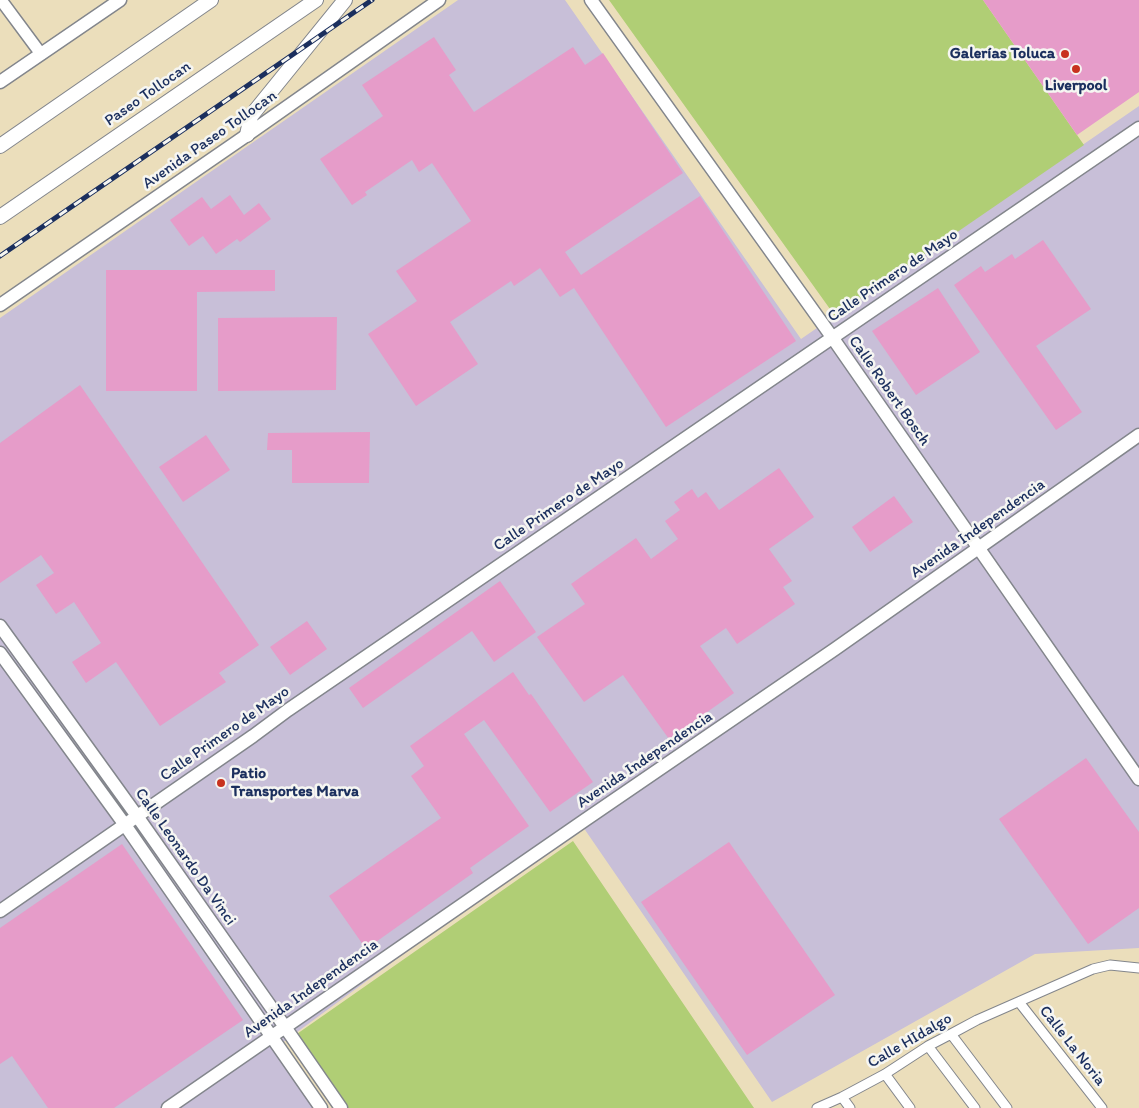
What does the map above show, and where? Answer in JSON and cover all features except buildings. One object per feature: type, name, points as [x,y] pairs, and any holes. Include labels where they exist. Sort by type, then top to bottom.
[{"type":"highway","points":[[0,146],[211,0]]},
{"type":"highway","name":"Paseo Tollocan","points":[[0,217],[316,0]]},
{"type":"highway","points":[[247,135],[251,116],[345,0]]},
{"type":"main road","points":[[0,82],[120,0]]},
{"type":"main road","name":"Avenida Paseo Tollocan","points":[[0,305],[439,0]]},
{"type":"main road","name":"Calle Robert Bosch","points":[[591,0],[832,338],[1139,780]]},
{"type":"main road","name":"Calle Primero de Mayo","points":[[0,911],[288,710],[1139,128]]},
{"type":"main road","name":"Avenida Independencia","points":[[168,1108],[836,649],[1139,435]]},
{"type":"main road","name":"Calle Leonardo Da Vinci","points":[[0,626],[137,816],[341,1108]]},
{"type":"main road","name":"Calle Leonardo Da Vinci","points":[[0,653],[125,825],[321,1108]]},
{"type":"street","points":[[1,0],[41,54]]},
{"type":"street","points":[[1019,1002],[1102,966],[1139,968]]},
{"type":"street","name":"Calle HIdalgo","points":[[818,1108],[885,1074],[928,1046],[1019,1002]]},
{"type":"street","name":"Calle La Noria","points":[[1019,1002],[1102,1108]]},
{"type":"street","points":[[951,1034],[1007,1108]]},
{"type":"street","points":[[928,1046],[975,1108]]},
{"type":"street","points":[[885,1074],[910,1108]]},
{"type":"street","points":[[842,1097],[850,1108]]},
{"type":"shaded area","points":[[458,0],[565,0],[801,339],[1139,106],[1139,948],[1035,954],[772,1102],[581,824],[278,1046],[320,1108],[0,1108],[0,318]]},
{"type":"green space","points":[[609,0],[983,0],[1084,145],[835,316]]},
{"type":"green space","points":[[573,841],[754,1108],[343,1108],[294,1036]]},
{"type":"railway","points":[[0,256],[372,0]]},
{"type":"place","name":"Galerías Toluca","points":[[1065,54]]},
{"type":"place","name":"Liverpool","points":[[1076,69]]},
{"type":"place","name":"Patio Transportes Marva","points":[[221,783]]}]
